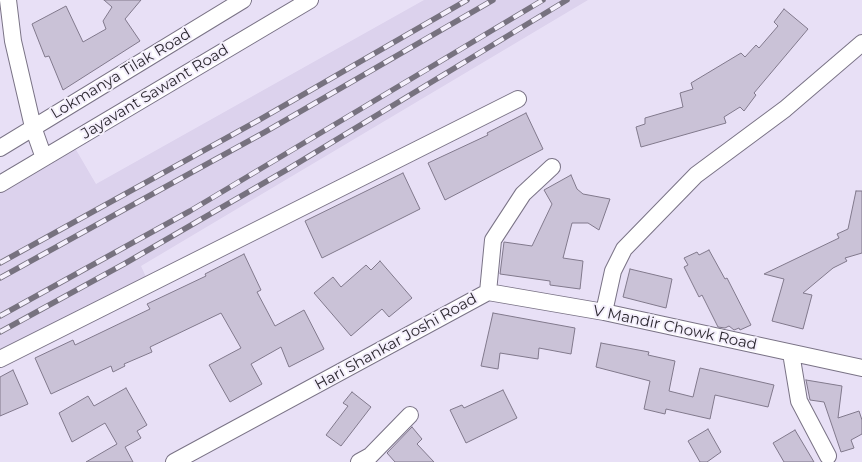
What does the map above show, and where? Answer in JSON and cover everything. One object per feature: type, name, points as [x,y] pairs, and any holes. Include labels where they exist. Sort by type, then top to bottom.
[{"type":"street","points":[[8,0],[13,42],[33,127],[44,158]]},
{"type":"street","name":"Lokmanya Tilak Road","points":[[0,148],[243,0]]},
{"type":"street","name":"Jayavant Sawant Road","points":[[0,184],[310,0]]},
{"type":"street","points":[[604,312],[614,271],[624,249],[696,175],[785,109],[862,43]]},
{"type":"street","points":[[0,359],[518,99]]},
{"type":"street","name":"Hari Shankar Joshi Road","points":[[174,462],[488,292],[492,240],[523,194],[552,167]]},
{"type":"street","name":"V Mandir Chowk Road","points":[[488,292],[604,312],[862,368]]},
{"type":"street","points":[[791,353],[800,401],[828,456]]},
{"type":"street","points":[[359,462],[370,456],[410,415]]},
{"type":"shaded area","points":[[424,0],[588,0],[141,266],[146,277],[0,355],[0,193],[75,148],[96,184]]},
{"type":"building","points":[[104,0],[141,0],[125,19],[140,41],[63,90],[49,56],[45,57],[32,24],[66,6],[83,42],[106,29],[103,21],[112,7]]},
{"type":"building","points":[[784,9],[808,29],[754,93],[756,95],[744,111],[740,107],[724,117],[726,123],[641,147],[636,127],[645,124],[645,118],[683,107],[680,93],[693,89],[691,83],[741,53],[745,57],[756,45],[759,48],[778,26],[774,22]]},
{"type":"building","points":[[526,113],[543,149],[445,200],[428,163],[488,135],[487,133]]},
{"type":"building","points":[[403,173],[420,209],[322,258],[305,221]]},
{"type":"building","points":[[571,175],[577,189],[583,194],[610,199],[599,230],[588,223],[572,223],[563,258],[583,261],[580,289],[550,285],[550,281],[500,274],[504,242],[532,246],[552,204],[544,190]]},
{"type":"building","points":[[856,191],[862,191],[862,253],[845,258],[847,261],[833,268],[803,293],[812,295],[803,329],[772,321],[784,279],[764,274],[839,238],[837,234],[848,229]]},
{"type":"building","points":[[709,250],[725,279],[727,278],[751,325],[740,330],[739,328],[734,330],[729,326],[725,328],[718,327],[702,295],[699,297],[684,267],[688,265],[684,258],[697,252],[699,255]]},
{"type":"building","points":[[244,254],[261,290],[257,292],[275,326],[304,310],[324,349],[289,367],[281,347],[251,364],[262,384],[230,402],[209,365],[241,348],[221,313],[150,347],[152,352],[124,364],[125,366],[113,372],[111,366],[51,394],[35,358],[73,340],[75,345],[150,309],[147,304],[206,276],[205,274]]},
{"type":"building","points":[[380,261],[412,298],[389,317],[382,309],[351,336],[314,293],[333,277],[341,287],[366,265],[371,270]]},
{"type":"building","points":[[630,269],[672,279],[666,308],[623,297]]},
{"type":"building","points":[[493,313],[575,328],[571,354],[539,348],[538,359],[500,353],[498,369],[481,366]]},
{"type":"building","points":[[601,343],[649,352],[648,355],[675,361],[669,391],[693,397],[700,368],[774,385],[768,407],[715,395],[710,419],[666,409],[665,414],[644,409],[650,381],[596,367]]},
{"type":"building","points":[[13,370],[28,404],[0,416],[0,377]]},
{"type":"building","points":[[806,380],[842,386],[838,418],[859,411],[862,420],[862,434],[851,440],[854,448],[841,452],[824,402],[810,400]]},
{"type":"building","points":[[126,388],[147,425],[137,431],[141,438],[125,447],[133,462],[86,462],[117,444],[105,423],[72,442],[59,413],[88,396],[94,406]]},
{"type":"building","points":[[503,390],[517,418],[466,443],[450,410],[462,405],[464,408]]},
{"type":"building","points":[[352,392],[371,407],[341,446],[326,435],[348,406],[343,403]]},
{"type":"building","points":[[412,427],[422,439],[417,444],[434,462],[395,462],[387,453]]},
{"type":"building","points":[[708,429],[721,452],[707,462],[700,462],[688,441]]},
{"type":"building","points":[[795,430],[814,462],[784,462],[773,443]]},
{"type":"railway","points":[[0,263],[259,120],[467,0]]},
{"type":"railway","points":[[0,278],[265,132],[493,0]]},
{"type":"railway","points":[[0,316],[190,211],[543,0]]},
{"type":"railway","points":[[0,332],[124,264],[288,169],[567,0]]}]
